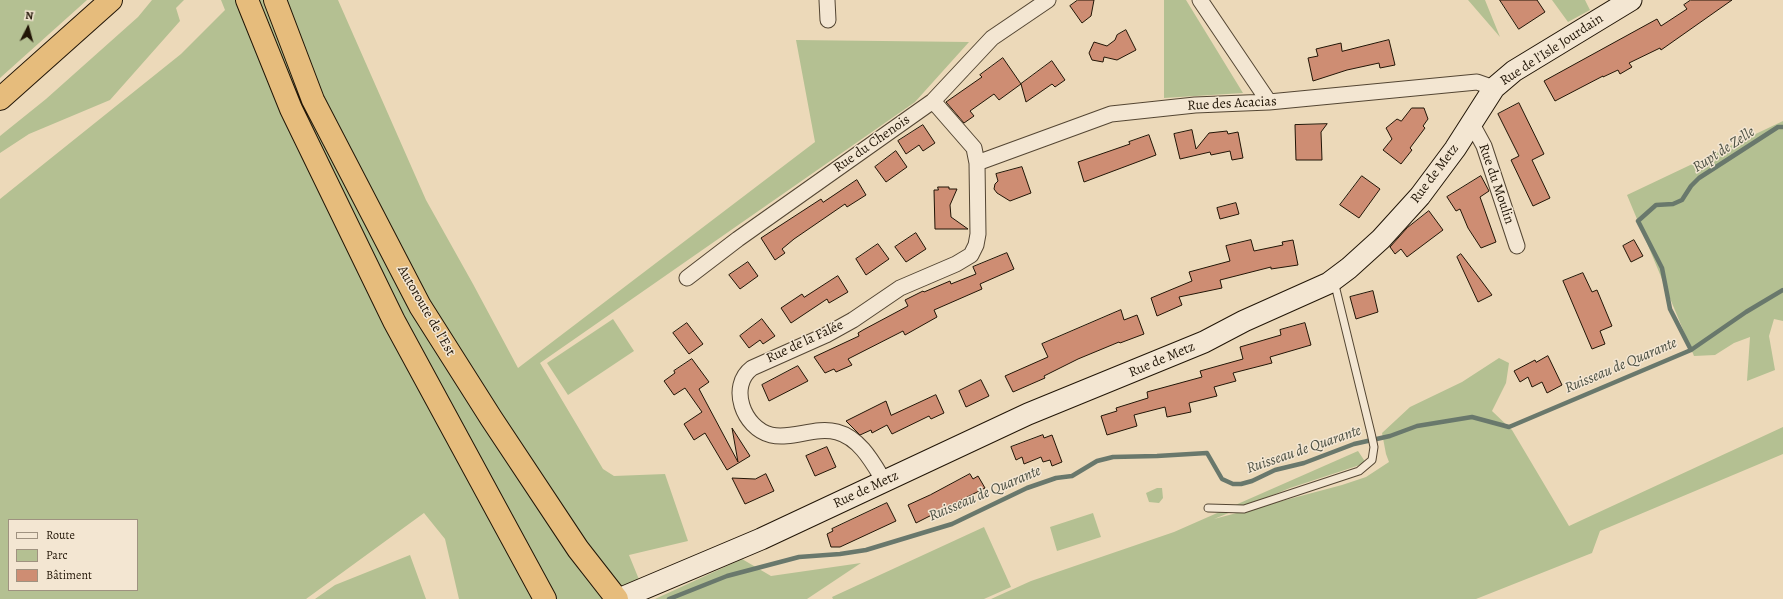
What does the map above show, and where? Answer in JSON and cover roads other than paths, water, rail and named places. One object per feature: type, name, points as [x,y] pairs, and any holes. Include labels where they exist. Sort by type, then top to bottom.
[{"type":"highway","points":[[0,99],[111,0]]},
{"type":"highway","points":[[247,0],[291,109],[394,321],[528,571],[545,599]]},
{"type":"highway","name":"Autoroute de l’Est","points":[[275,0],[313,100],[420,306],[491,418],[578,549],[618,599]]},
{"type":"main road","name":"Rue de l'Isle Jourdain","points":[[1494,88],[1514,71],[1631,0]]},
{"type":"main road","name":"Rue de Metz","points":[[618,599],[760,539],[1028,414],[1204,342],[1244,321],[1334,279],[1381,239],[1420,196],[1472,124],[1494,88]]},
{"type":"street","points":[[827,0],[828,20]]},
{"type":"street","name":"Rue du Chenois","points":[[687,278],[738,238],[933,101],[992,38],[1048,0]]},
{"type":"street","points":[[1200,0],[1269,102]]},
{"type":"street","name":"Rue des Acacias","points":[[977,163],[1111,114],[1196,105],[1269,102],[1477,82],[1494,88]]},
{"type":"street","name":"Rue de la Falée","points":[[884,482],[869,457],[857,443],[838,432],[823,430],[772,436],[762,432],[754,426],[746,416],[741,401],[740,384],[743,374],[752,368],[826,334],[853,320],[900,288],[956,264],[971,255],[976,246],[978,234],[977,163],[974,148],[933,101]]},
{"type":"street","name":"Rue du Moulin","points":[[1472,124],[1484,146],[1517,246]]},
{"type":"lane","points":[[1208,508],[1244,509],[1358,471],[1372,460],[1374,447],[1334,279]]},
{"type":"waterway","name":"Rupt de Zelle","points":[[1691,350],[1670,309],[1662,268],[1638,221],[1656,205],[1673,204],[1682,200],[1691,186],[1699,178],[1778,127],[1783,127]]},
{"type":"waterway","name":"Ruisseau de Quarante","points":[[669,599],[727,576],[799,557],[840,554],[866,550],[952,524],[1027,488],[1056,478],[1072,476],[1097,461],[1113,457],[1207,453],[1222,479],[1233,484],[1241,484],[1252,481],[1275,470],[1304,463],[1354,444],[1390,436],[1417,426],[1472,417],[1509,427],[1691,350],[1746,312],[1783,290]]}]
